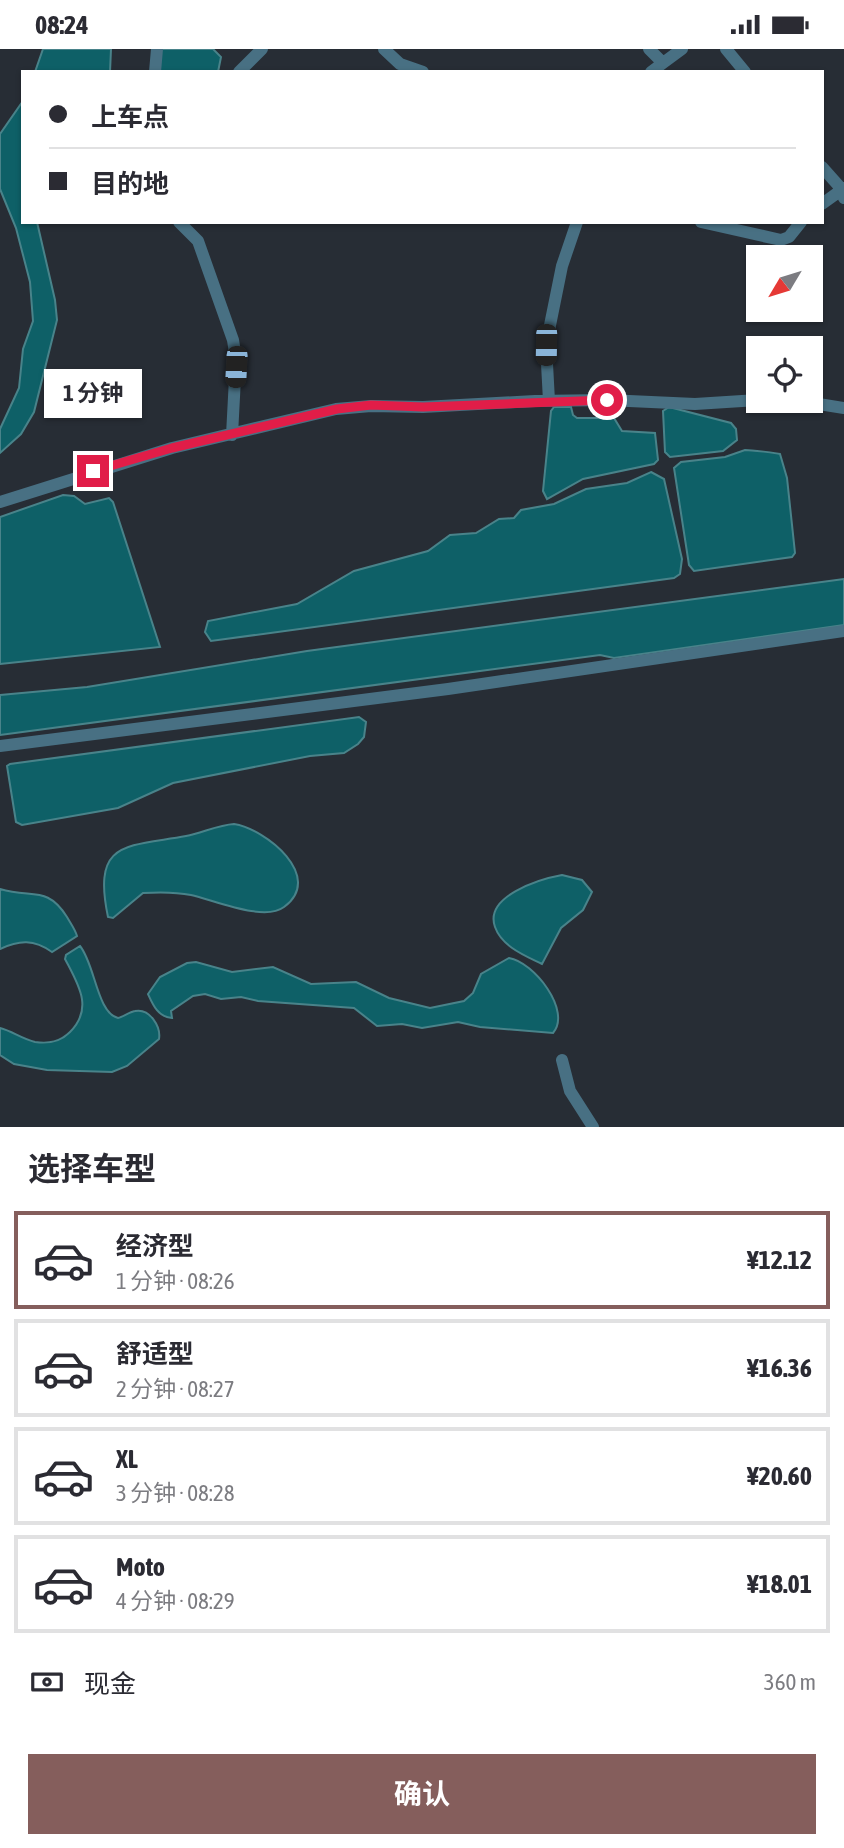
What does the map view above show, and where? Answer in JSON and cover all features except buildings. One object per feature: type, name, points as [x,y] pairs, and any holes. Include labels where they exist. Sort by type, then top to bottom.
[{"type":"street","points":[[155,70],[157,49]]},
{"type":"street","points":[[241,70],[262,49]]},
{"type":"street","points":[[384,49],[400,64],[417,70]]},
{"type":"street","points":[[649,49],[663,63]]},
{"type":"street","points":[[654,70],[682,49]]},
{"type":"street","points":[[726,49],[743,70]]},
{"type":"street","points":[[824,168],[843,192],[824,203]]},
{"type":"street","points":[[181,224],[198,240],[233,340],[236,359],[232,435]]},
{"type":"street","points":[[549,401],[546,345],[562,265],[576,224]]},
{"type":"street","points":[[710,224],[781,240],[789,237],[799,224]]},
{"type":"street","points":[[0,502],[116,463],[354,407],[607,400],[695,404],[746,401]]},
{"type":"street","points":[[823,404],[844,406]]},
{"type":"street","points":[[0,746],[155,728],[844,631]]},
{"type":"street","points":[[562,1060],[570,1091],[593,1127]]},
{"type":"water","points":[[43,49],[111,49],[110,70],[36,70]]},
{"type":"water","points":[[161,49],[213,49],[221,57],[218,70],[159,70]]},
{"type":"water","points":[[21,104],[21,224],[37,224],[57,320],[34,412],[21,434],[0,453],[0,429],[19,388],[23,349],[33,321],[30,282],[16,228],[0,189],[0,134]]},
{"type":"water","points":[[554,407],[571,407],[577,418],[614,418],[622,431],[655,433],[658,460],[654,464],[583,479],[547,499],[543,491],[551,411]]},
{"type":"water","points":[[669,407],[731,423],[736,429],[737,440],[723,451],[670,457],[665,452],[663,411]]},
{"type":"water","points":[[745,450],[780,454],[787,478],[795,553],[792,557],[694,571],[689,565],[674,468],[681,462],[725,457]]},
{"type":"water","points":[[651,472],[664,479],[682,559],[680,574],[674,578],[211,641],[205,632],[208,621],[297,604],[354,571],[428,551],[450,535],[476,533],[499,519],[514,518],[521,510],[554,504],[586,489],[627,483]]},
{"type":"water","points":[[63,495],[74,496],[85,504],[109,498],[113,502],[160,647],[0,664],[0,517]]},
{"type":"water","points":[[844,579],[844,625],[614,658],[600,655],[0,735],[0,695],[87,687],[307,651]]},
{"type":"water","points":[[359,717],[366,722],[364,737],[344,753],[310,756],[173,783],[118,808],[22,825],[16,822],[7,766],[10,764]]},
{"type":"water","points":[[234,824],[261,835],[275,845],[295,869],[298,882],[295,895],[284,907],[275,911],[252,911],[185,894],[143,893],[113,918],[108,917],[104,892],[105,873],[110,860],[119,852],[146,842],[186,836]]},
{"type":"water","points":[[562,875],[582,880],[592,892],[583,910],[561,928],[542,964],[515,950],[503,940],[495,927],[494,916],[498,906],[516,891],[541,880]]},
{"type":"water","points":[[0,889],[38,895],[53,901],[67,917],[77,936],[52,952],[26,942],[0,949]]},
{"type":"water","points":[[80,946],[105,1007],[118,1018],[135,1011],[145,1012],[156,1024],[159,1039],[127,1066],[112,1072],[47,1070],[14,1064],[0,1055],[0,1028],[30,1041],[45,1043],[62,1038],[77,1023],[81,1014],[81,996],[65,959],[66,955]]},
{"type":"water","points":[[509,958],[529,968],[548,989],[558,1013],[558,1024],[553,1033],[480,1027],[458,1022],[422,1028],[402,1024],[377,1026],[354,1008],[258,1001],[241,997],[221,999],[205,994],[193,996],[171,1011],[172,1018],[160,1013],[148,994],[160,977],[187,963],[196,962],[232,972],[273,967],[311,984],[356,982],[389,998],[430,1008],[464,1001],[473,993],[481,974]]},
{"type":"route","points":[[93,471],[172,448],[337,409],[371,405],[423,407],[607,400]]}]
